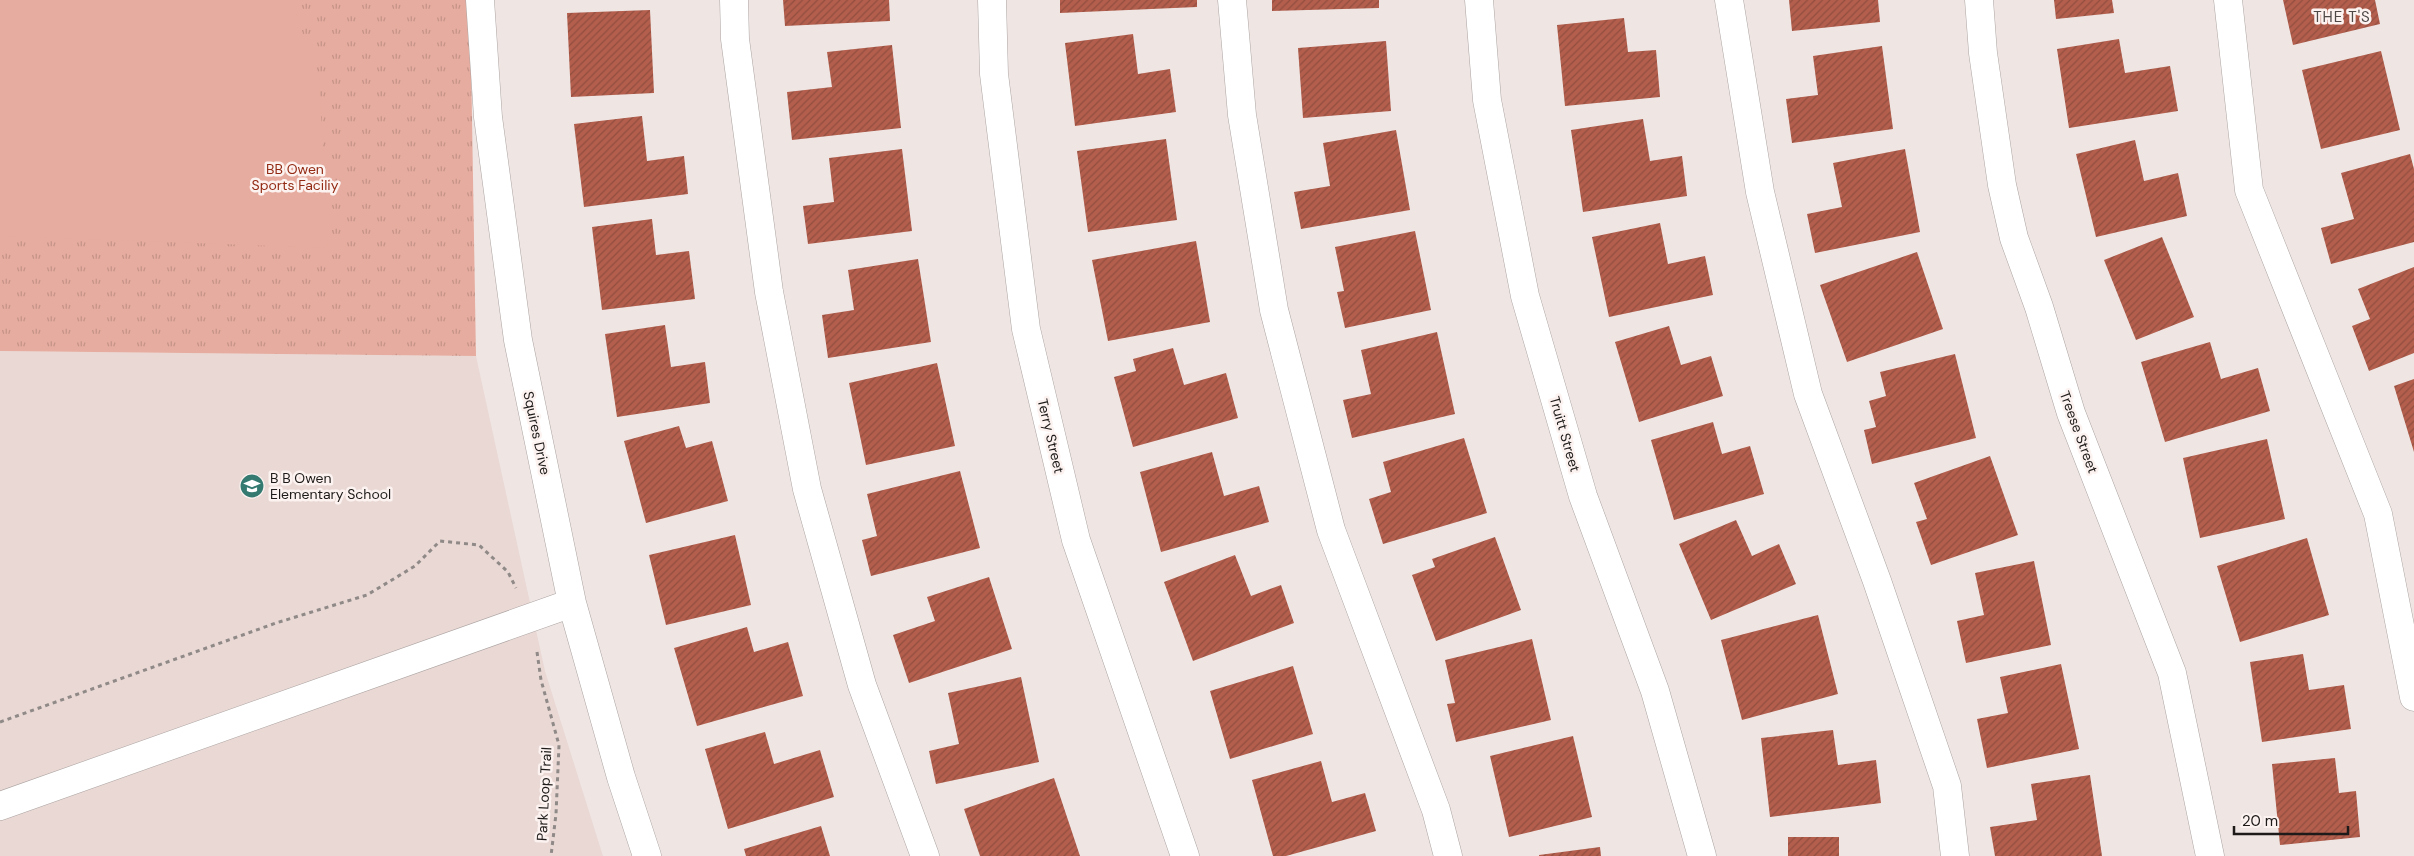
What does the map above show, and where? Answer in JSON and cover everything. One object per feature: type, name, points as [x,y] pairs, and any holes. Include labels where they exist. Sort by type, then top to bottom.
[{"type":"street","name":"Squires Drive","points":[[480,0],[488,117],[518,340],[572,603],[621,777],[646,856]]},
{"type":"street","points":[[734,0],[736,39],[769,292],[807,488],[862,685],[925,856]]},
{"type":"street","name":"Terry Street","points":[[992,0],[994,74],[1026,328],[1076,540],[1185,856]]},
{"type":"street","points":[[1232,0],[1242,115],[1274,310],[1331,530],[1436,810],[1448,856]]},
{"type":"street","name":"Truitt Street","points":[[1479,0],[1486,100],[1525,296],[1583,496],[1655,691],[1702,856]]},
{"type":"street","points":[[1728,0],[1760,192],[1808,394],[1877,581],[1947,786],[1955,856]]},
{"type":"street","name":"Treese Street","points":[[1979,0],[1983,53],[2002,186],[2014,238],[2039,307],[2071,413],[2172,673],[2210,856]]},
{"type":"street","points":[[2228,0],[2249,190],[2378,514],[2414,697]]},
{"type":"street","points":[[0,806],[572,603]]},
{"type":"path","name":"Park Loop Trail","points":[[0,722],[276,623],[367,595],[415,566],[440,541],[479,545],[508,572],[532,617],[541,680],[558,745],[556,814],[552,856]]},
{"type":"shaded area","name":"B B Owen Elementary School","points":[[0,351],[476,356],[545,671],[603,856],[0,856]]},
{"type":"green space","name":"BB Owen Sports Faciliy","points":[[0,0],[470,0],[476,356],[0,351]]},
{"type":"green space","points":[[0,0],[290,0],[319,76],[328,248],[0,236]]},
{"type":"building","points":[[783,0],[889,0],[890,21],[785,26]]},
{"type":"building","points":[[1060,0],[1197,0],[1197,7],[1060,13]]},
{"type":"building","points":[[1272,0],[1379,0],[1379,8],[1272,11]]},
{"type":"building","points":[[1789,0],[1878,0],[1880,22],[1792,31]]},
{"type":"building","points":[[2054,0],[2112,0],[2114,13],[2056,19]]},
{"type":"building","points":[[2283,0],[2375,0],[2380,24],[2293,45]]},
{"type":"building","points":[[650,10],[654,93],[571,97],[567,13]]},
{"type":"building","points":[[1624,18],[1628,52],[1656,50],[1660,97],[1565,106],[1557,25]]},
{"type":"building","points":[[1133,34],[1138,74],[1170,69],[1176,112],[1075,126],[1065,43]]},
{"type":"building","points":[[2119,39],[2125,73],[2170,66],[2178,111],[2069,128],[2057,49]]},
{"type":"building","points":[[1386,41],[1391,111],[1303,118],[1298,48]]},
{"type":"building","points":[[892,45],[901,128],[792,140],[787,92],[832,87],[827,52]]},
{"type":"building","points":[[1882,46],[1893,129],[1792,143],[1786,99],[1818,95],[1813,56]]},
{"type":"building","points":[[2381,51],[2400,130],[2321,149],[2302,70]]},
{"type":"building","points":[[642,116],[647,161],[684,156],[688,194],[584,207],[574,124]]},
{"type":"building","points":[[1643,119],[1650,161],[1682,156],[1687,196],[1583,212],[1571,130]]},
{"type":"building","points":[[1396,130],[1410,210],[1301,229],[1294,192],[1330,186],[1323,143]]},
{"type":"building","points":[[1166,139],[1177,220],[1088,232],[1077,151]]},
{"type":"building","points":[[2135,140],[2144,181],[2178,173],[2187,216],[2096,237],[2076,154]]},
{"type":"building","points":[[902,149],[912,231],[808,244],[803,206],[834,202],[829,158]]},
{"type":"building","points":[[1905,149],[1920,232],[1815,253],[1807,214],[1842,207],[1833,163]]},
{"type":"building","points":[[2410,154],[2414,169],[2414,242],[2331,264],[2321,228],[2354,219],[2341,173]]},
{"type":"building","points":[[652,219],[656,255],[689,251],[695,299],[602,310],[592,227]]},
{"type":"building","points":[[1660,223],[1668,264],[1705,256],[1713,295],[1609,317],[1592,237]]},
{"type":"building","points":[[1415,231],[1431,310],[1345,328],[1337,292],[1344,291],[1335,247]]},
{"type":"building","points":[[2162,237],[2194,317],[2136,340],[2104,260]]},
{"type":"building","points":[[1196,241],[1210,322],[1108,341],[1092,260]]},
{"type":"building","points":[[1917,252],[1943,329],[1847,362],[1820,285]]},
{"type":"building","points":[[918,259],[931,342],[828,358],[822,315],[854,310],[848,270]]},
{"type":"building","points":[[2414,267],[2414,353],[2369,371],[2352,326],[2370,319],[2358,289]]},
{"type":"building","points":[[665,325],[671,367],[705,362],[710,403],[617,417],[605,334]]},
{"type":"building","points":[[1669,326],[1681,365],[1711,356],[1723,396],[1639,422],[1615,342]]},
{"type":"building","points":[[1437,332],[1455,414],[1352,438],[1343,400],[1371,394],[1361,350]]},
{"type":"building","points":[[2210,342],[2221,379],[2258,368],[2270,411],[2165,442],[2141,362]]},
{"type":"building","points":[[1173,348],[1184,385],[1226,373],[1238,418],[1133,447],[1114,377],[1136,371],[1133,359]]},
{"type":"building","points":[[1955,354],[1976,438],[1872,464],[1864,430],[1876,427],[1869,401],[1886,396],[1880,372]]},
{"type":"building","points":[[937,363],[955,446],[866,465],[849,383]]},
{"type":"building","points":[[2414,379],[2414,452],[2394,386]]},
{"type":"building","points":[[1713,422],[1722,454],[1750,446],[1764,494],[1674,520],[1651,440]]},
{"type":"building","points":[[679,426],[686,448],[712,441],[728,501],[646,523],[624,441]]},
{"type":"building","points":[[1464,438],[1487,513],[1383,544],[1369,499],[1391,492],[1383,462]]},
{"type":"building","points":[[2267,439],[2285,519],[2200,538],[2183,458]]},
{"type":"building","points":[[1212,452],[1224,496],[1259,486],[1269,522],[1161,552],[1140,472]]},
{"type":"building","points":[[1990,456],[2018,535],[1931,565],[1916,522],[1927,519],[1914,483]]},
{"type":"building","points":[[960,471],[980,548],[871,576],[862,540],[877,536],[867,494]]},
{"type":"building","points":[[1736,520],[1752,556],[1779,544],[1796,584],[1711,620],[1679,544]]},
{"type":"building","points":[[735,535],[751,605],[666,625],[649,555]]},
{"type":"building","points":[[1495,537],[1521,610],[1436,641],[1412,575],[1435,567],[1432,559]]},
{"type":"building","points":[[2307,538],[2329,615],[2240,642],[2217,566]]},
{"type":"building","points":[[1235,555],[1251,596],[1281,585],[1294,623],[1193,661],[1164,582]]},
{"type":"building","points":[[2034,561],[2051,645],[1966,663],[1957,621],[1984,615],[1975,573]]},
{"type":"building","points":[[989,577],[1012,649],[909,683],[893,635],[935,621],[927,597]]},
{"type":"building","points":[[1818,615],[1838,694],[1742,720],[1721,640]]},
{"type":"building","points":[[747,627],[754,652],[788,642],[803,696],[697,726],[674,648]]},
{"type":"building","points":[[1532,639],[1551,720],[1456,742],[1447,704],[1455,703],[1445,660]]},
{"type":"building","points":[[2303,654],[2309,690],[2344,685],[2351,729],[2262,742],[2250,662]]},
{"type":"building","points":[[2061,664],[2079,749],[1987,768],[1977,719],[2008,713],[2000,677]]},
{"type":"building","points":[[1293,666],[1313,734],[1230,759],[1210,691]]},
{"type":"building","points":[[1021,677],[1039,762],[936,784],[929,751],[959,744],[948,693]]},
{"type":"building","points":[[1833,730],[1838,765],[1876,760],[1881,803],[1770,817],[1761,738]]},
{"type":"building","points":[[765,732],[774,764],[820,750],[834,797],[728,829],[705,749]]},
{"type":"building","points":[[1573,736],[1592,817],[1509,837],[1490,756]]},
{"type":"building","points":[[2335,758],[2339,793],[2356,791],[2360,837],[2280,845],[2272,764]]},
{"type":"building","points":[[1321,761],[1332,802],[1365,793],[1376,831],[1286,856],[1273,856],[1252,780]]},
{"type":"building","points":[[2090,775],[2102,856],[1995,856],[1990,827],[2037,820],[2031,784]]},
{"type":"building","points":[[1054,778],[1080,856],[980,856],[964,809]]},
{"type":"building","points":[[821,826],[830,856],[746,856],[744,849]]},
{"type":"building","points":[[1788,837],[1839,837],[1839,856],[1788,856]]},
{"type":"building","points":[[1600,847],[1601,856],[1539,856],[1539,855]]},
{"type":"place","name":"B B Owen Elementary School","points":[[252,486]]},
{"type":"district","name":"THE T'S","points":[[2342,17]]}]
